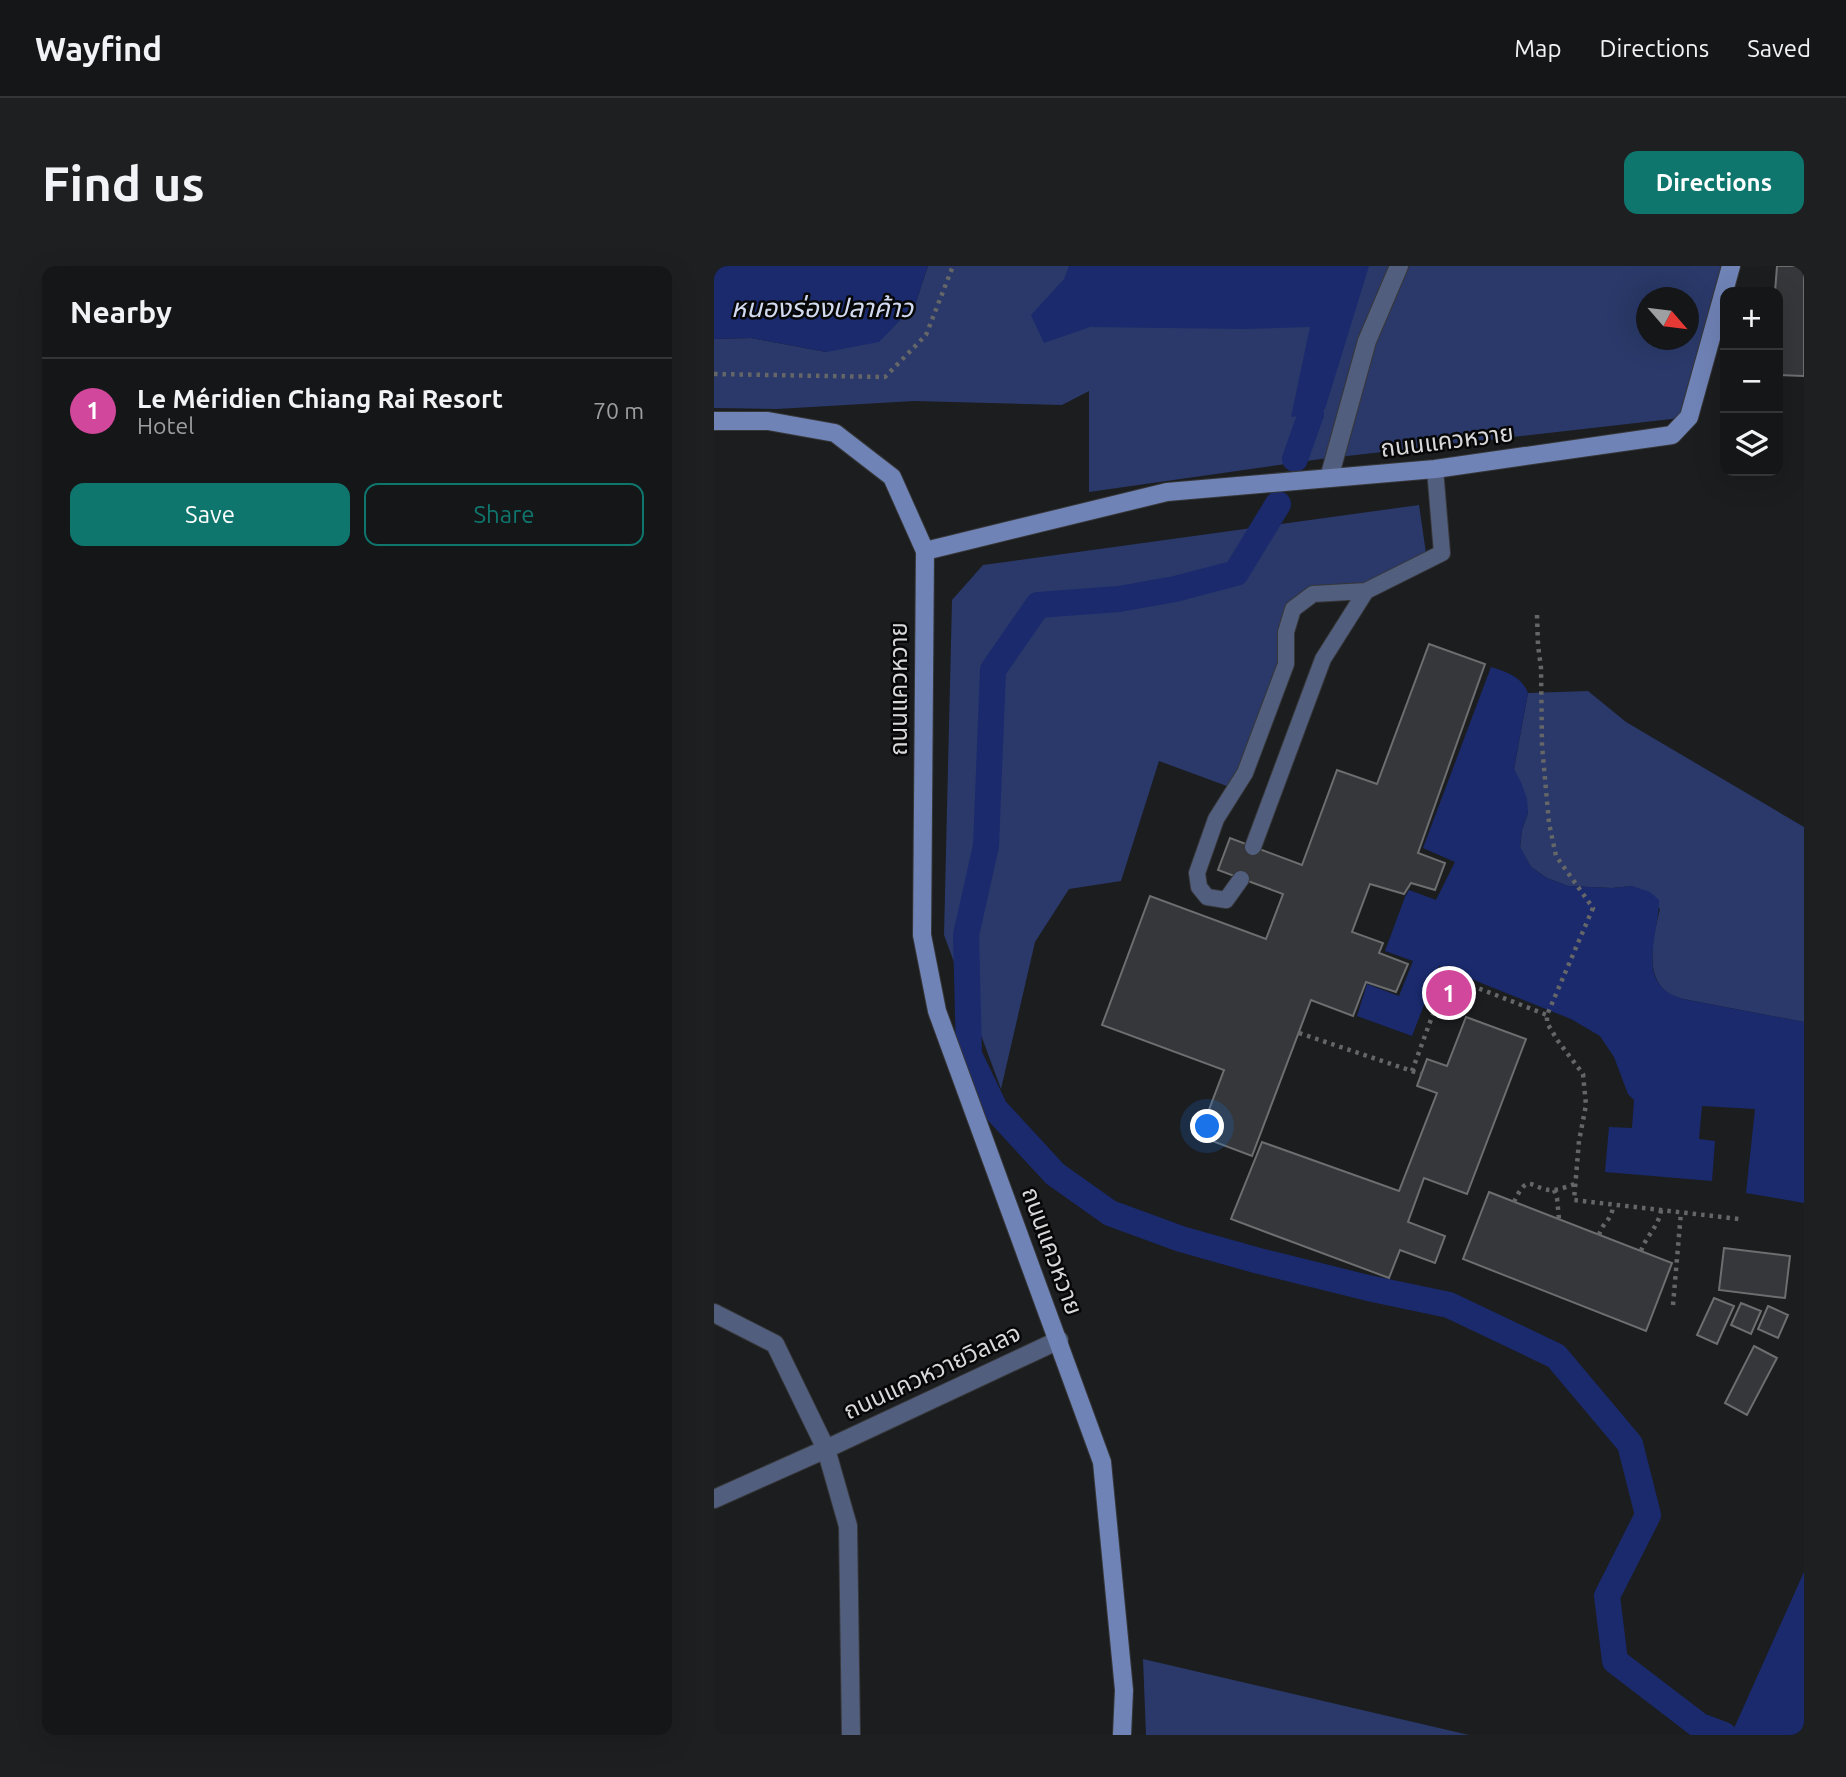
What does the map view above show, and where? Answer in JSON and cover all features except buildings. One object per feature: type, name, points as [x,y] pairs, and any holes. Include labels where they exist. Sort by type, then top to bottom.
[{"type":"street","points":[[1329,478],[1367,341],[1399,266]]},
{"type":"street","name":"ถนนแควหวาย","points":[[1122,1735],[1124,1690],[1102,1462],[937,1012],[922,935],[925,551],[1167,492],[1435,469],[1672,435],[1689,417],[1731,266]]},
{"type":"street","points":[[714,421],[768,421],[835,433],[892,477],[925,551]]},
{"type":"street","name":"ถนนแควหวายวิลเลจ","points":[[714,1313],[775,1344],[825,1450],[848,1526],[851,1735]]},
{"type":"street","name":"ถนนแควหวายวิลเลจ","points":[[714,1499],[1059,1340]]},
{"type":"lane","points":[[1241,879],[1226,900],[1207,897],[1199,887],[1197,873],[1216,819],[1245,773],[1286,664],[1286,632],[1293,609],[1313,594],[1366,591],[1442,553],[1435,469]]},
{"type":"lane","points":[[1253,847],[1323,659],[1366,591]]},
{"type":"path","points":[[714,374],[885,377],[926,335],[953,266]]},
{"type":"path","points":[[1537,615],[1542,746],[1549,823],[1556,856],[1593,908],[1547,1014],[1547,1023],[1583,1074],[1586,1105],[1578,1141],[1574,1200],[1739,1219]]},
{"type":"path","points":[[1412,1071],[1447,976],[1547,1014]]},
{"type":"path","points":[[1299,1033],[1422,1074]]},
{"type":"path","points":[[1514,1202],[1522,1187],[1527,1184],[1554,1190],[1575,1184]]},
{"type":"path","points":[[1554,1190],[1559,1219]]},
{"type":"path","points":[[1599,1235],[1610,1219],[1613,1205]]},
{"type":"path","points":[[1642,1251],[1643,1244],[1660,1220],[1661,1210]]},
{"type":"path","points":[[1673,1305],[1681,1212]]},
{"type":"shaded area","points":[[928,266],[1731,266],[1725,287],[1720,287],[1720,306],[1689,417],[1321,459],[1089,492],[1089,391],[1062,405],[914,401],[777,409],[714,408],[714,339],[751,338],[826,352],[915,305]]},
{"type":"shaded area","points":[[1419,505],[1427,560],[1366,591],[1313,594],[1293,609],[1286,664],[1235,789],[1159,761],[1121,881],[1069,889],[1035,942],[1001,1089],[944,935],[952,600],[983,565]]},
{"type":"shaded area","points":[[1588,691],[1626,722],[1804,827],[1804,1022],[1683,999],[1670,994],[1660,985],[1653,965],[1653,942],[1660,909],[1632,886],[1568,886],[1547,878],[1531,867],[1520,848],[1528,813],[1514,769],[1528,693]]},
{"type":"shaded area","points":[[1143,1659],[1469,1735],[1146,1735]]},
{"type":"water","name":"หนองร่องปลาค้าว","points":[[714,266],[928,266],[915,305],[879,342],[826,352],[751,338],[714,339]]},
{"type":"water","points":[[1069,266],[1369,266],[1325,409],[1291,417],[1310,327],[1090,327],[1044,343],[1031,315],[1064,279]]},
{"type":"water","points":[[1491,667],[1518,679],[1528,693],[1514,769],[1527,799],[1528,813],[1520,847],[1531,867],[1547,878],[1568,886],[1632,886],[1650,892],[1659,900],[1652,961],[1659,983],[1669,993],[1683,999],[1804,1022],[1804,1203],[1746,1193],[1755,1109],[1702,1106],[1699,1139],[1715,1141],[1712,1181],[1605,1172],[1609,1127],[1632,1128],[1634,1100],[1628,1094],[1614,1057],[1600,1036],[1571,1019],[1439,966],[1412,1036],[1357,1016],[1367,984],[1399,996],[1413,961],[1385,951],[1405,897],[1409,890],[1436,900],[1455,862],[1423,848]]},
{"type":"water","points":[[1804,1572],[1804,1735],[1731,1735]]},
{"type":"waterway","points":[[1295,459],[1311,414]]},
{"type":"waterway","points":[[1278,504],[1236,573],[1175,589],[1119,599],[1038,605],[993,670],[986,846],[966,935],[969,1055],[995,1109],[1055,1174],[1110,1213],[1181,1239],[1259,1261],[1449,1305],[1556,1356],[1630,1444],[1648,1515],[1607,1596],[1615,1661],[1700,1726],[1724,1735]]},
{"type":"place","name":"Le Méridien Chiang Rai Resort","points":[[1449,993]]}]
